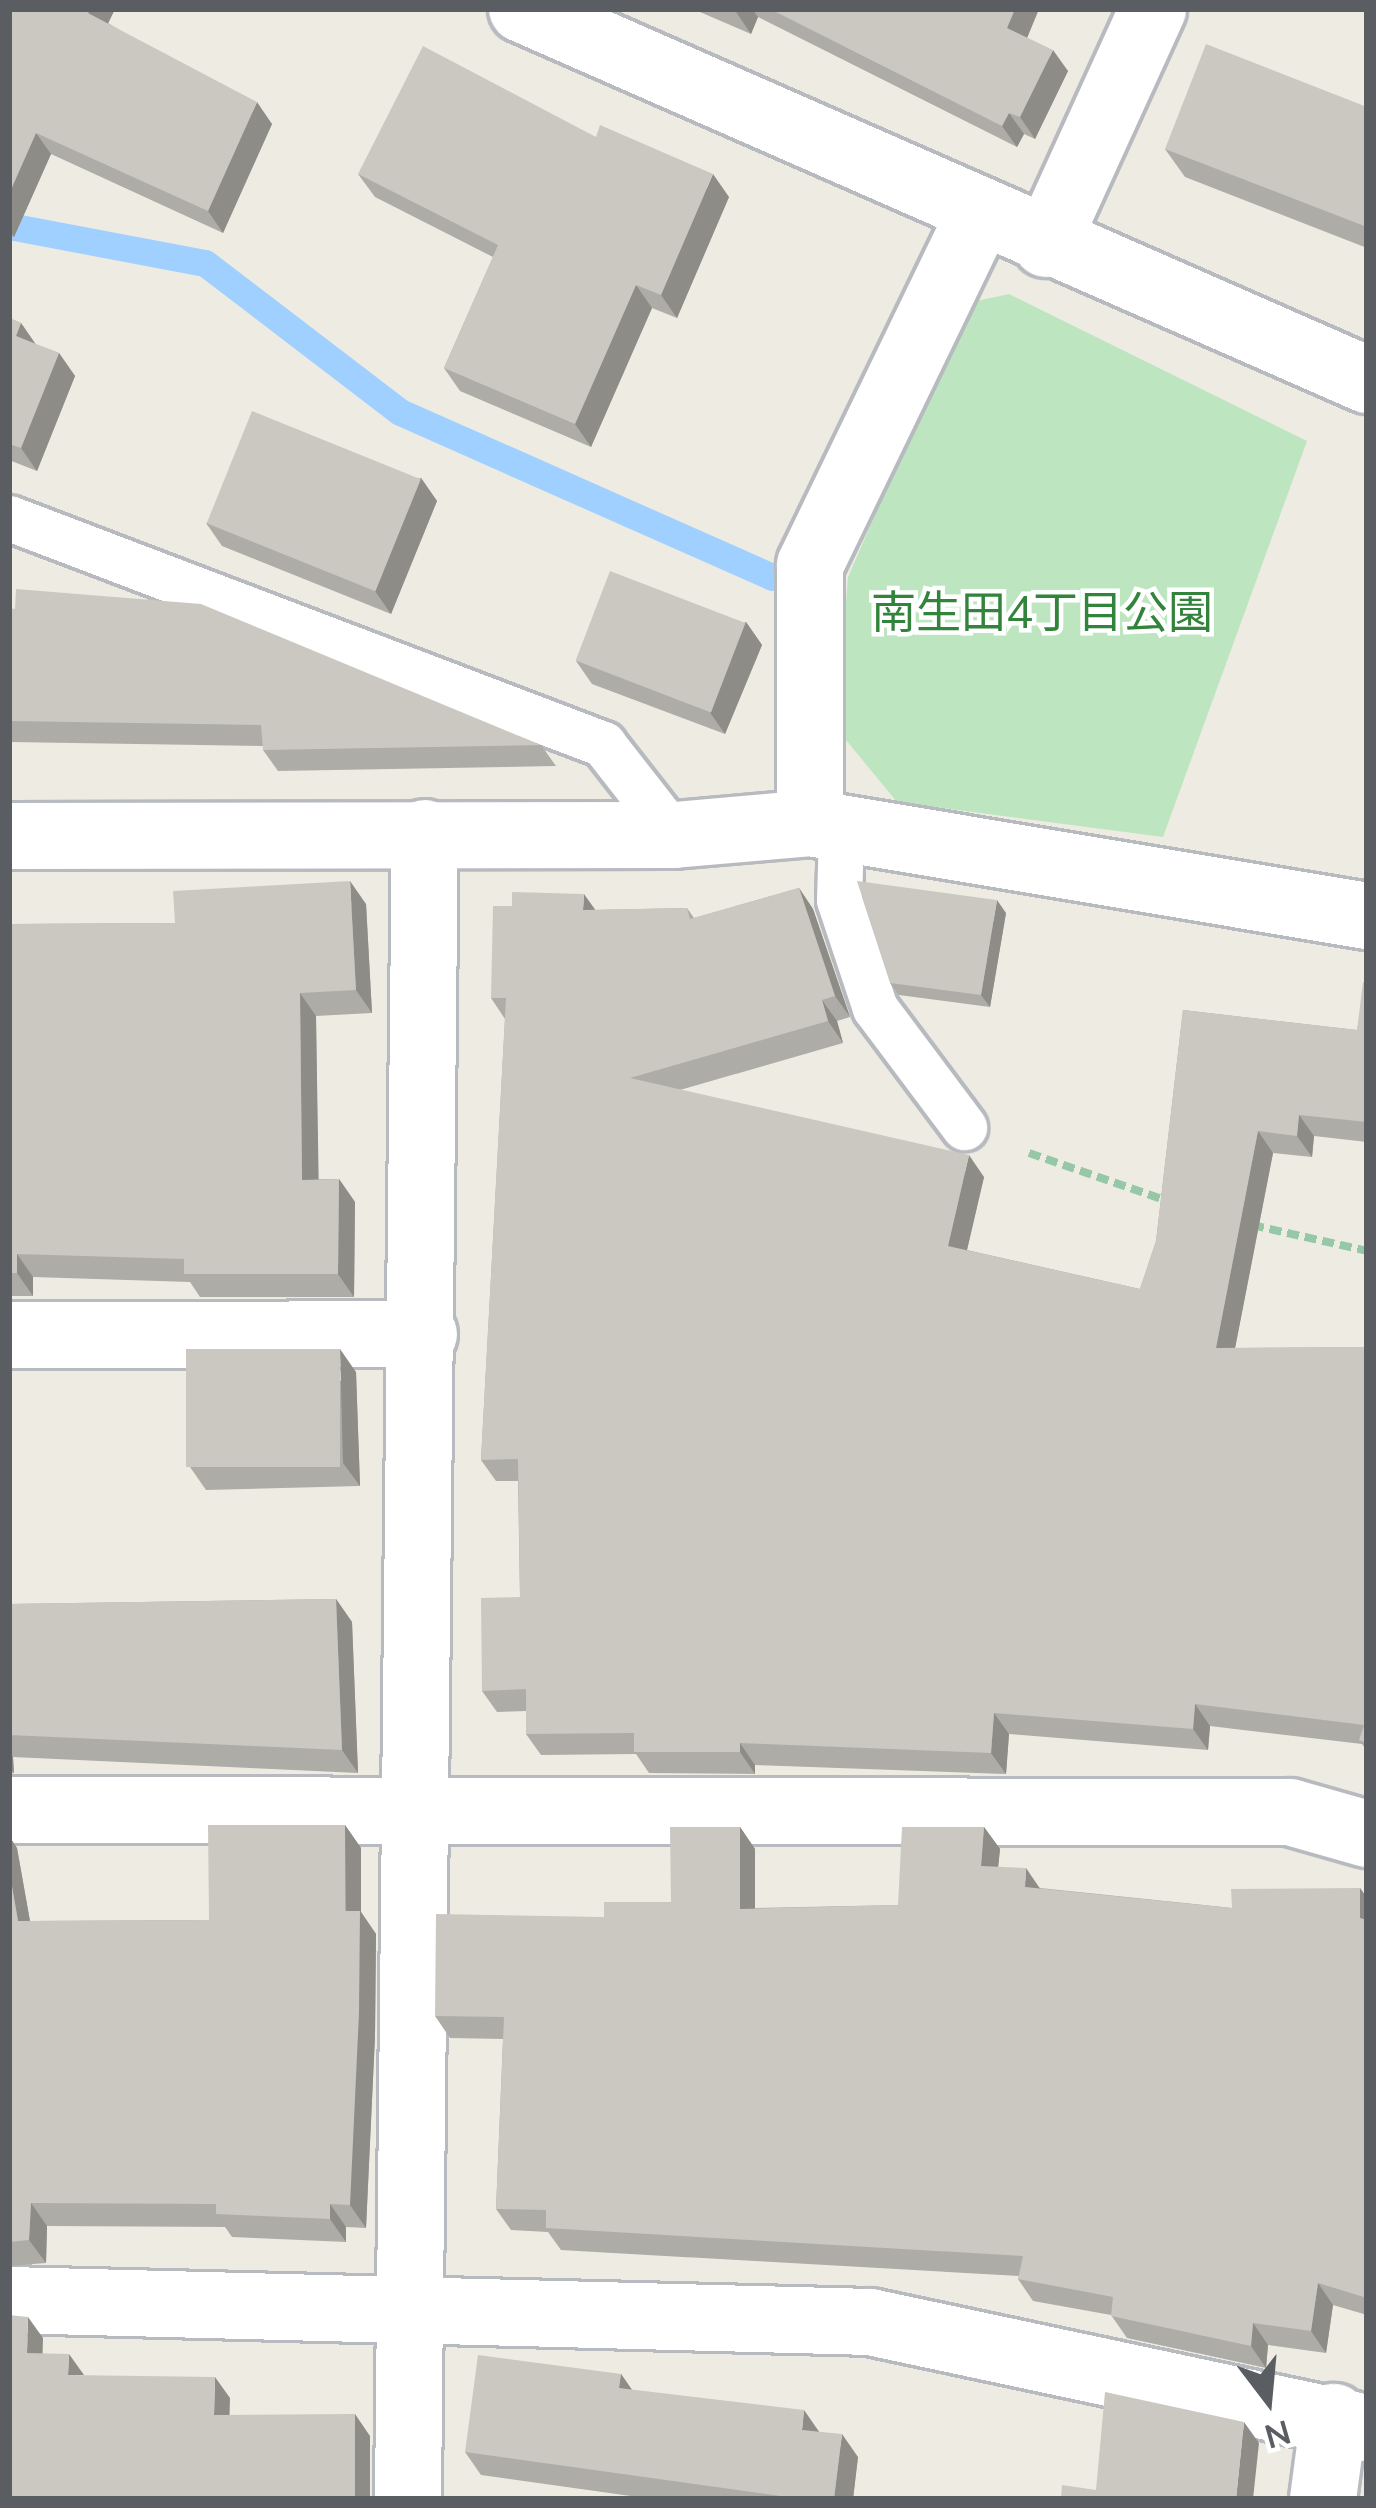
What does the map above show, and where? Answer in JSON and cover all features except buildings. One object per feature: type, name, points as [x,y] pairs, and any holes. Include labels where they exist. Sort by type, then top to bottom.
[{"type":"street","points":[[522,9],[1046,244],[1367,380]]},
{"type":"street","points":[[1046,244],[1153,9]]},
{"type":"street","points":[[826,828],[810,565],[981,212]]},
{"type":"street","points":[[9,836],[674,835],[826,828],[1367,916]]},
{"type":"street","points":[[408,2499],[415,2302],[409,1815],[424,1334],[425,833]]},
{"type":"street","points":[[9,1336],[424,1334]]},
{"type":"street","points":[[9,1810],[409,1815],[1290,1812],[1367,1834]]},
{"type":"street","points":[[9,2300],[415,2302],[870,2322],[1351,2422],[1322,2499]]},
{"type":"lane","points":[[9,518],[603,745],[674,835]]},
{"type":"lane","points":[[826,828],[838,900],[875,1008],[964,1127]]},
{"type":"path","points":[[964,1127],[1195,1209]]},
{"type":"path","points":[[1237,1221],[1367,1251]]},
{"type":"green space","name":"南生田4丁目公園","points":[[1009,294],[1307,441],[1163,837],[897,802],[836,728],[848,577],[967,303]]},
{"type":"waterway","points":[[9,226],[205,263],[400,412],[772,577]]}]
